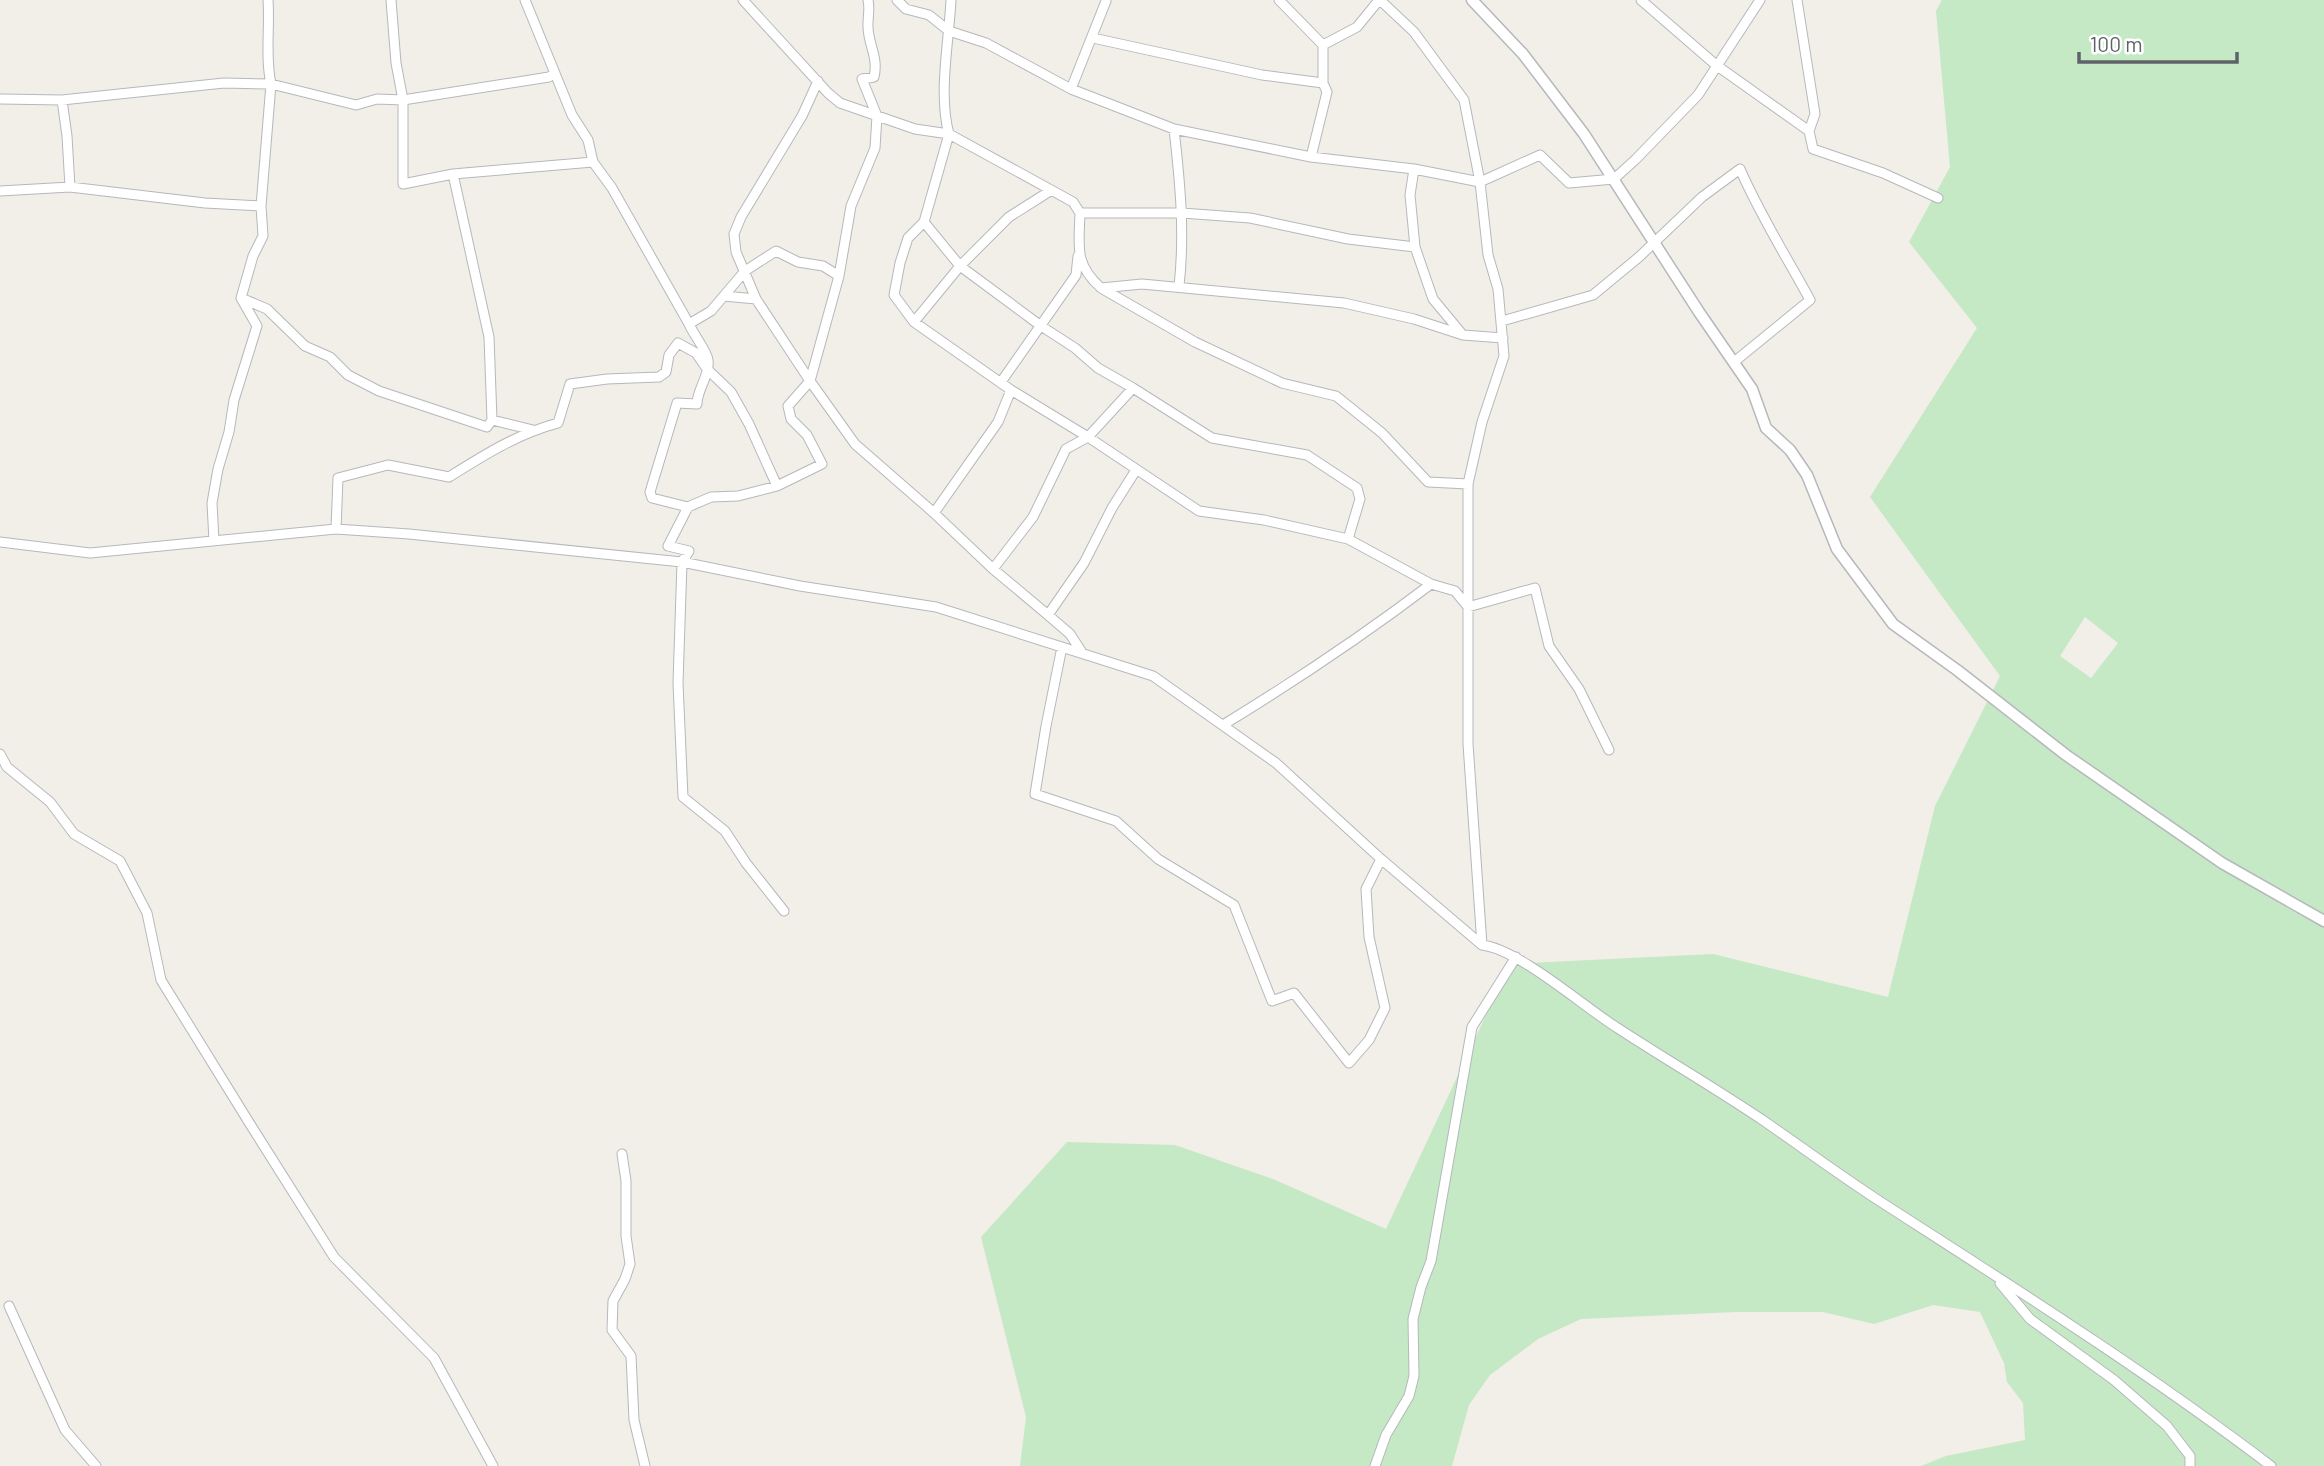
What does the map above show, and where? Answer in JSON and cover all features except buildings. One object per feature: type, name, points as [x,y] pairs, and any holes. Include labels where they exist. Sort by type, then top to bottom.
[{"type":"street","points":[[214,541],[212,503],[218,468],[229,432],[234,400],[257,326],[241,298],[253,256],[263,236],[261,206],[271,84],[267,67],[270,28],[268,0]]},
{"type":"street","points":[[391,0],[396,63],[403,100],[403,184],[453,174],[593,162]]},
{"type":"street","points":[[524,0],[572,115],[588,140],[593,162],[612,188],[708,359],[704,386],[697,393],[697,404],[677,403],[650,492],[652,498],[688,507],[711,497],[738,496],[777,486],[822,464],[807,435],[798,428],[788,411],[788,406],[810,381],[839,275],[851,206],[875,148],[877,116],[862,79],[874,77],[877,65],[867,24],[871,10],[869,0]]},
{"type":"street","points":[[743,0],[840,103],[915,129],[949,134],[1073,202],[1080,213],[1076,275],[1001,382]]},
{"type":"street","points":[[897,0],[906,9],[929,15],[949,31],[986,43],[1071,89],[1174,128],[1311,157],[1414,169],[1480,182],[1540,155],[1569,183],[1614,179],[1698,95],[1760,0]]},
{"type":"street","points":[[951,0],[946,81],[946,122],[949,134],[924,222],[908,238],[894,295],[914,322],[1011,390],[1199,510],[1264,520],[1348,539],[1431,584],[1455,591],[1468,607]]},
{"type":"street","points":[[1279,0],[1324,46],[1323,83],[1327,92],[1311,157]]},
{"type":"street","points":[[1324,46],[1357,27],[1380,0],[1414,32],[1464,100],[1480,182],[1488,255],[1498,289],[1504,356],[1482,422],[1468,484],[1468,744],[1482,945]]},
{"type":"street","points":[[1472,0],[1522,54],[1584,134],[1752,388],[1766,428],[1790,450],[1807,475],[1837,549],[1894,624],[2066,755],[2222,863],[2324,921]]},
{"type":"street","points":[[1641,0],[1716,65],[1809,131]]},
{"type":"street","points":[[1797,0],[1815,114],[1809,131],[1813,149],[1883,173],[1938,198]]},
{"type":"street","points":[[1071,89],[1106,1]]},
{"type":"street","points":[[1093,38],[1262,75],[1323,83]]},
{"type":"street","points":[[0,99],[62,100],[224,83],[271,84],[356,105],[377,99],[403,100],[548,77],[555,73]]},
{"type":"street","points":[[818,81],[802,116],[741,217],[734,234],[736,252],[756,299],[855,444],[993,569],[1070,634],[1081,651]]},
{"type":"street","points":[[62,100],[70,187]]},
{"type":"street","points":[[1174,128],[1182,213],[1183,247],[1179,286]]},
{"type":"street","points":[[1414,169],[1410,195],[1415,247],[1433,299],[1463,335]]},
{"type":"street","points":[[1502,321],[1593,295],[1702,197],[1740,169],[1758,212],[1780,244],[1810,300],[1734,362]]},
{"type":"street","points":[[241,298],[267,309],[305,346],[330,357],[348,375],[379,391],[487,427],[492,420],[489,337],[453,174]]},
{"type":"street","points":[[0,191],[70,187],[205,203],[261,206]]},
{"type":"street","points":[[914,322],[960,266],[1009,217],[1050,191]]},
{"type":"street","points":[[1080,213],[1182,213],[1250,218],[1348,239],[1415,247]]},
{"type":"street","points":[[924,222],[960,266],[1075,348],[1098,368],[1212,438],[1307,455],[1357,488],[1360,499],[1348,539]]},
{"type":"street","points":[[689,324],[711,311],[745,271],[776,251],[797,262],[823,266],[839,275]]},
{"type":"street","points":[[1079,251],[1086,274],[1101,289],[1195,342],[1282,383],[1336,396],[1382,433],[1428,482],[1468,484]]},
{"type":"street","points":[[1101,289],[1142,284],[1179,286],[1344,303],[1414,318],[1463,335],[1503,338]]},
{"type":"street","points":[[724,296],[756,299]]},
{"type":"street","points":[[336,529],[338,478],[388,465],[449,477],[500,445],[533,430],[558,424],[570,384],[659,377],[666,372],[669,355],[678,343],[696,353],[707,369],[731,392],[749,424],[777,486]]},
{"type":"street","points":[[993,569],[1033,517],[1066,449],[1088,437],[1133,388]]},
{"type":"street","points":[[934,513],[998,422],[1011,390]]},
{"type":"street","points":[[492,420],[533,430]]},
{"type":"street","points":[[1048,615],[1084,563],[1112,508],[1136,470]]},
{"type":"street","points":[[688,507],[668,546],[689,551],[682,562],[678,683],[683,797],[725,831],[746,863],[785,911]]},
{"type":"street","points":[[0,542],[90,554],[336,529],[682,562],[800,586],[936,607],[1153,676],[1276,763],[1381,859],[1482,945],[1492,946],[1516,957],[1615,1026],[1763,1121],[1857,1187],[2141,1372],[2271,1466]]},
{"type":"street","points":[[1223,725],[1372,628],[1431,584]]},
{"type":"street","points":[[1468,607],[1535,588],[1549,646],[1579,690],[1609,750]]},
{"type":"street","points":[[1062,647],[1035,794],[1116,821],[1158,859],[1234,905],[1272,1001],[1294,993],[1349,1063],[1369,1040],[1385,1008],[1369,937],[1366,889],[1381,859]]},
{"type":"street","points":[[0,754],[7,767],[50,802],[74,834],[120,862],[147,913],[161,980],[334,1257],[433,1359],[493,1466]]},
{"type":"street","points":[[1375,1466],[1386,1435],[1409,1396],[1414,1376],[1413,1319],[1421,1287],[1432,1261],[1472,1027],[1516,957]]},
{"type":"street","points":[[622,1154],[626,1181],[629,1264],[625,1279],[613,1301],[612,1330],[631,1356],[636,1428],[645,1466]]},
{"type":"street","points":[[1995,1276],[2030,1319],[2114,1380],[2167,1426],[2190,1456],[2190,1466]]},
{"type":"street","points":[[9,1306],[65,1430],[96,1466]]},
{"type":"green space","points":[[1942,0],[2324,0],[2324,1466],[1921,1466],[1946,1456],[2025,1440],[2023,1403],[2007,1382],[2004,1363],[1980,1312],[1933,1305],[1874,1324],[1823,1312],[1736,1312],[1581,1319],[1538,1339],[1490,1375],[1469,1405],[1452,1466],[1020,1466],[1026,1417],[981,1237],[1067,1142],[1175,1145],[1273,1179],[1386,1229],[1510,964],[1713,954],[1888,997],[1935,806],[2000,676],[1870,497],[1977,328],[1909,242],[1950,167],[1936,11]],"holes":[[[2085,617],[2118,643],[2091,678],[2060,656]]]}]
